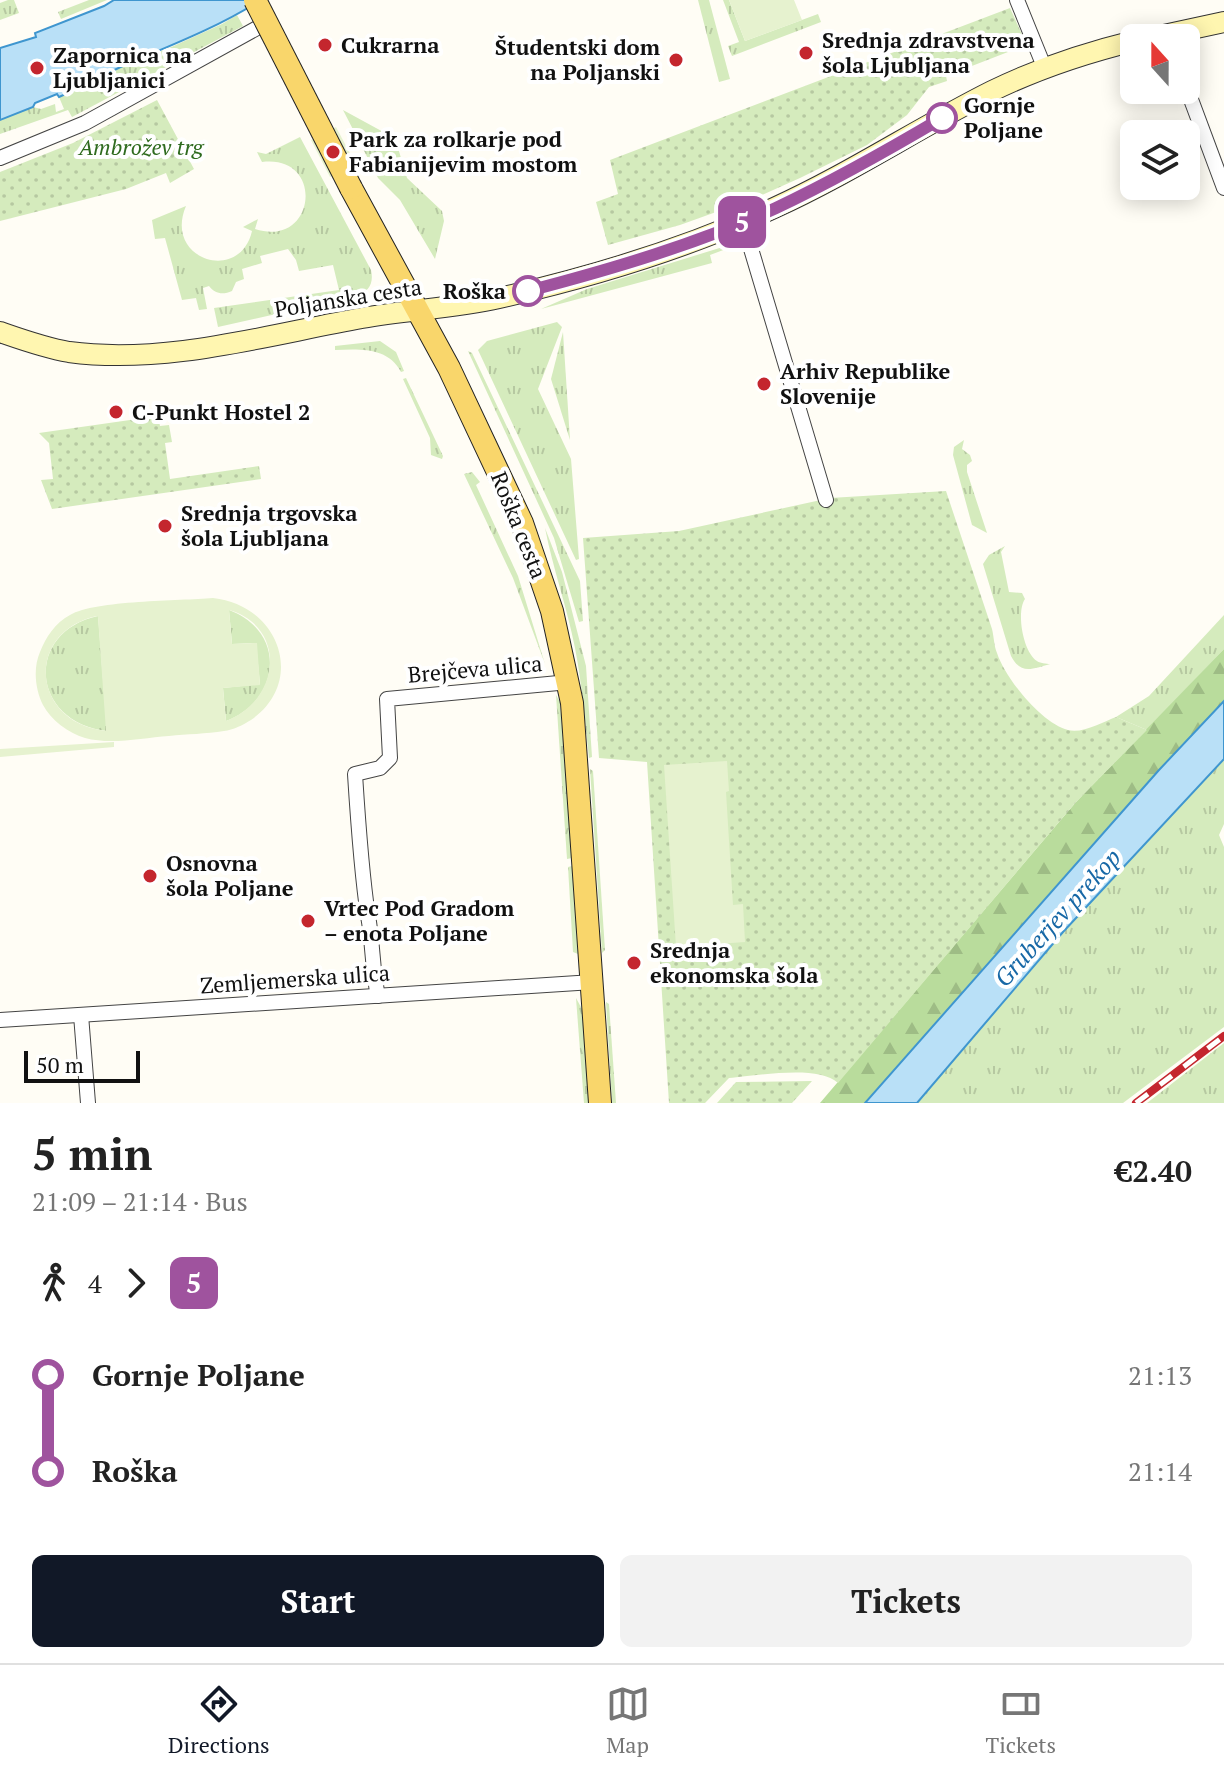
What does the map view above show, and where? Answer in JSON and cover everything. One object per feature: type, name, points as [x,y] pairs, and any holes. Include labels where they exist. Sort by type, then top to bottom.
[{"type":"main road","name":"Roška cesta","points":[[255,0],[351,188],[449,368],[522,523],[552,611],[569,682],[583,834],[600,1103]]},
{"type":"main road","points":[[1200,28],[1224,22]]},
{"type":"main road","name":"Poljanska cesta","points":[[0,332],[68,351],[130,355],[216,345],[499,298],[584,276],[743,222],[859,166],[993,91],[1045,69],[1120,45]]},
{"type":"street","points":[[1017,0],[1045,69]]},
{"type":"street","points":[[0,158],[85,123],[268,22]]},
{"type":"street","points":[[1193,104],[1224,188]]},
{"type":"street","points":[[743,222],[826,500]]},
{"type":"street","name":"Brejčeva ulica","points":[[378,996],[372,969],[369,917],[363,893],[355,774],[380,768],[390,758],[387,699],[569,682]]},
{"type":"street","name":"Zemljemerska ulica","points":[[0,1020],[593,982]]},
{"type":"street","points":[[81,1015],[88,1103]]},
{"type":"green space","points":[[14,0],[19,13],[0,20],[0,3]]},
{"type":"green space","points":[[89,0],[107,0],[61,19],[58,12]]},
{"type":"green space","points":[[698,0],[709,0],[730,79],[719,82]]},
{"type":"green space","points":[[723,0],[729,0],[745,41],[818,14],[821,22],[732,56],[728,46],[739,42]]},
{"type":"green space","points":[[729,0],[794,0],[802,20],[745,41]]},
{"type":"green space","points":[[1010,8],[1024,39],[1006,46],[1008,52],[946,76],[947,81],[929,87],[907,115],[867,145],[755,198],[680,225],[608,245],[596,202],[618,194],[610,160]]},
{"type":"green space","points":[[237,15],[243,26],[72,117],[68,110],[0,134],[0,120],[33,107],[41,109],[55,104],[56,112],[64,109],[59,97]]},
{"type":"green space","name":"Ambrožev trg","points":[[157,100],[194,169],[170,183],[166,173],[126,189],[0,221],[0,172],[73,143]]},
{"type":"green space","points":[[343,110],[387,134],[398,148],[407,178],[442,211],[444,221],[435,259],[400,200],[378,178]]},
{"type":"green space","name":"Park za rolkarje pod Fabianijevim mostom","points":[[336,127],[355,163],[330,177],[311,140]]},
{"type":"green space","points":[[300,137],[371,270],[370,286],[356,296],[218,327],[214,308],[339,290],[333,265],[299,271],[288,249],[260,256],[262,263],[242,269],[244,279],[236,282],[232,291],[219,293],[209,286],[203,288],[207,309],[199,310],[196,298],[182,300],[165,238],[155,239],[152,220],[186,206],[182,225],[185,240],[194,252],[206,259],[220,261],[233,257],[245,247],[252,231],[243,227],[258,219],[255,229],[275,232],[291,226],[301,214],[305,200],[304,185],[296,172],[283,163],[262,162],[257,152],[266,154]]},
{"type":"green space","points":[[726,246],[726,249],[710,255],[712,263],[541,309],[587,289]]},
{"type":"green space","points":[[557,322],[562,327],[538,389],[571,459],[579,559],[576,560],[478,350],[487,341]]},
{"type":"green space","points":[[563,332],[570,440],[551,379]]},
{"type":"green space","points":[[380,341],[396,352],[404,371],[401,372],[389,358],[372,351],[335,350],[335,346]]},
{"type":"green space","points":[[468,351],[472,353],[580,581],[583,621],[579,622],[554,538]]},
{"type":"green space","points":[[406,378],[442,459],[431,455],[430,438],[403,379]]},
{"type":"green space","points":[[158,416],[160,426],[169,425],[172,442],[165,443],[170,479],[259,466],[261,479],[52,509],[41,480],[53,479],[49,443],[39,433]]},
{"type":"green space","points":[[964,440],[962,449],[972,461],[967,465],[967,472],[987,533],[972,525],[953,455],[954,447]]},
{"type":"green space","points":[[472,472],[480,482],[476,485],[518,576],[545,664],[513,578],[464,474]]},
{"type":"green space","points":[[946,491],[992,629],[997,653],[1008,675],[1026,699],[1047,719],[1068,730],[1086,729],[1116,717],[1147,730],[1076,802],[838,1083],[829,1077],[802,1073],[729,1078],[705,1103],[669,1103],[647,762],[599,758],[583,538],[679,531],[830,498]]},
{"type":"green space","points":[[545,528],[562,572],[586,666],[592,757],[589,758],[575,648]]},
{"type":"green space","points":[[1005,546],[1001,552],[1009,592],[1022,593],[1025,599],[1021,622],[1028,649],[1037,661],[1050,664],[1023,668],[1011,656],[983,564],[989,555]]},
{"type":"green space","points":[[213,598],[236,604],[255,615],[269,629],[278,647],[281,666],[278,685],[268,704],[251,720],[217,732],[105,741],[72,733],[46,711],[38,692],[36,665],[48,636],[65,618],[99,606]],"holes":[[[229,610],[248,619],[261,632],[268,647],[270,664],[258,698],[226,721],[223,688],[260,685],[257,643],[232,644]],[[98,617],[106,731],[81,724],[63,712],[51,695],[46,676],[48,657],[57,640],[73,625]]]},
{"type":"green space","points":[[229,610],[248,620],[261,634],[268,649],[270,666],[258,698],[226,721],[223,688],[260,684],[256,643],[232,644]]},
{"type":"green space","points":[[1224,615],[1224,649],[1147,730],[1116,717],[1149,696]]},
{"type":"green space","points":[[98,616],[107,731],[81,724],[63,711],[51,695],[46,676],[48,657],[57,639],[74,625]]},
{"type":"green space","points":[[1224,649],[1224,701],[1159,770],[865,1103],[820,1103],[1076,802]]},
{"type":"green space","points":[[556,695],[560,702],[572,858],[567,859]]},
{"type":"green space","points":[[114,742],[114,747],[0,757],[0,749]]},
{"type":"green space","points":[[1224,759],[1224,824],[1219,835],[1224,847],[1224,1027],[1123,1103],[917,1103],[1063,932]]},
{"type":"green space","points":[[727,761],[733,905],[743,904],[745,942],[676,947],[664,765]]},
{"type":"green space","points":[[590,769],[593,771],[605,950],[602,953]]},
{"type":"green space","points":[[572,866],[578,954],[573,952],[568,867]]},
{"type":"green space","points":[[576,998],[582,1009],[589,1103],[584,1103]]},
{"type":"green space","points":[[606,1002],[609,1004],[616,1103],[612,1103]]},
{"type":"green space","points":[[1224,1043],[1224,1103],[1147,1103]]},
{"type":"green space","points":[[812,1081],[792,1103],[717,1103],[736,1082]]},
{"type":"water","points":[[114,0],[261,0],[198,34],[59,97],[57,94],[0,120],[0,48],[36,37],[35,33]]},
{"type":"water","name":"Gruberjev prekop","points":[[1224,701],[1224,759],[1063,932],[917,1103],[865,1103],[1159,770]]},
{"type":"railway","points":[[1136,1103],[1224,1036]]},
{"type":"bus line","name":"5","points":[[528,291],[662,251],[766,212],[859,166],[942,118]]},
{"type":"place","name":"Cukrarna","points":[[325,45]]},
{"type":"place","name":"Srednja zdravstvena šola Ljubljana","points":[[806,53]]},
{"type":"place","name":"Študentski dom na Poljanski","points":[[676,60]]},
{"type":"place","name":"Zapornica na Ljubljanici","points":[[37,68]]},
{"type":"place","name":"Gornje Poljane","points":[[942,118]]},
{"type":"place","name":"Park za rolkarje pod Fabianijevim mostom","points":[[333,152]]},
{"type":"place","name":"Roška","points":[[528,291]]},
{"type":"place","name":"Arhiv Republike Slovenije","points":[[764,384]]},
{"type":"place","name":"C-Punkt Hostel 2","points":[[116,412]]},
{"type":"place","name":"Srednja trgovska šola Ljubljana","points":[[165,526]]},
{"type":"place","name":"Osnovna šola Poljane","points":[[150,876]]},
{"type":"place","name":"Vrtec Pod Gradom – enota Poljane","points":[[308,921]]},
{"type":"place","name":"Srednja ekonomska šola","points":[[634,963]]}]
